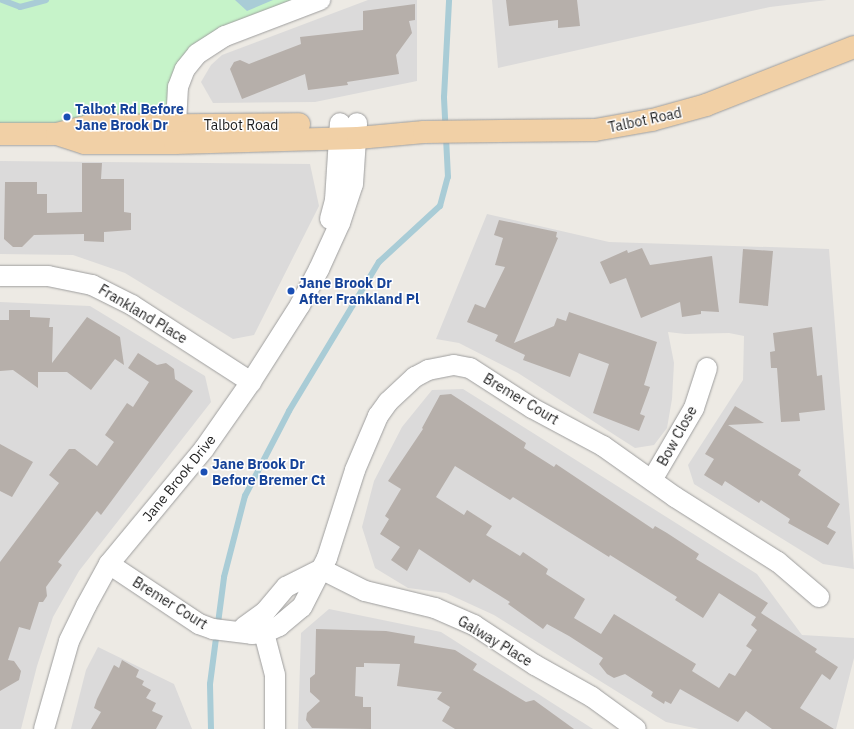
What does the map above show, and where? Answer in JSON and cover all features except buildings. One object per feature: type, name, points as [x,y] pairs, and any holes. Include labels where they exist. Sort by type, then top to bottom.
[{"type":"main road","name":"Talbot Road","points":[[0,134],[56,134],[85,143],[175,134],[349,130],[398,122],[424,132],[595,130],[652,120],[706,105],[854,47]]},
{"type":"street","points":[[175,134],[178,87],[185,69],[197,54],[225,36],[320,0]]},
{"type":"street","name":"Jane Brook Drive","points":[[44,729],[69,641],[109,564],[204,449],[251,382],[300,305],[334,234],[329,223],[349,130]]},
{"type":"street","name":"Frankland Place","points":[[0,276],[48,276],[92,284],[132,305],[251,382]]},
{"type":"street","name":"Bremer Court","points":[[109,564],[199,624],[233,633],[287,621],[302,607],[333,543],[355,470],[378,416],[388,402],[415,377],[441,366],[470,368],[532,408],[598,443],[674,497],[778,562],[819,597]]},
{"type":"street","name":"Bow Close","points":[[652,480],[694,408],[707,368]]},
{"type":"street","name":"Bremer Court","points":[[260,626],[286,587],[321,569]]},
{"type":"street","name":"Galway Place","points":[[321,569],[365,591],[435,608],[474,625],[535,665],[592,697],[636,729]]},
{"type":"street","points":[[260,626],[275,675],[275,729]]},
{"type":"shaded area","points":[[368,0],[417,0],[417,81],[315,102],[213,103],[201,82],[211,65],[222,55]]},
{"type":"shaded area","points":[[492,0],[827,0],[770,7],[498,68]]},
{"type":"shaded area","points":[[0,161],[310,164],[319,206],[254,335],[233,339],[125,273],[73,255],[0,254]]},
{"type":"shaded area","points":[[487,214],[609,242],[829,249],[854,569],[823,564],[694,484],[688,465],[743,380],[744,336],[729,333],[685,334],[668,332],[674,363],[672,399],[667,428],[654,445],[635,448],[518,373],[459,343],[436,339]]},
{"type":"shaded area","points":[[0,302],[90,306],[205,376],[211,402],[79,571],[53,617],[37,666],[21,729],[0,729]]},
{"type":"shaded area","points":[[463,389],[757,574],[802,635],[854,638],[854,658],[836,729],[699,729],[666,722],[494,615],[446,593],[408,588],[375,568],[362,527],[374,481],[402,427],[432,390]]},
{"type":"shaded area","points":[[329,609],[441,632],[593,729],[298,729],[301,633]]},
{"type":"shaded area","points":[[98,647],[174,684],[192,729],[71,729],[86,670]]},
{"type":"green space","points":[[0,0],[320,0],[197,54],[176,125],[0,134]]},
{"type":"water","points":[[235,0],[273,0],[247,11]]},
{"type":"waterway","points":[[2,0],[20,7],[46,0]]},
{"type":"waterway","points":[[211,729],[210,684],[224,577],[245,496],[289,411],[379,262],[440,206],[448,177],[444,97],[449,0]]},
{"type":"place","name":"Talbot Rd Before Jane Brook Dr","points":[[67,117]]},
{"type":"place","name":"Jane Brook Dr After Frankland Pl","points":[[291,291]]},
{"type":"place","name":"Jane Brook Dr Before Bremer Ct","points":[[204,472]]}]
